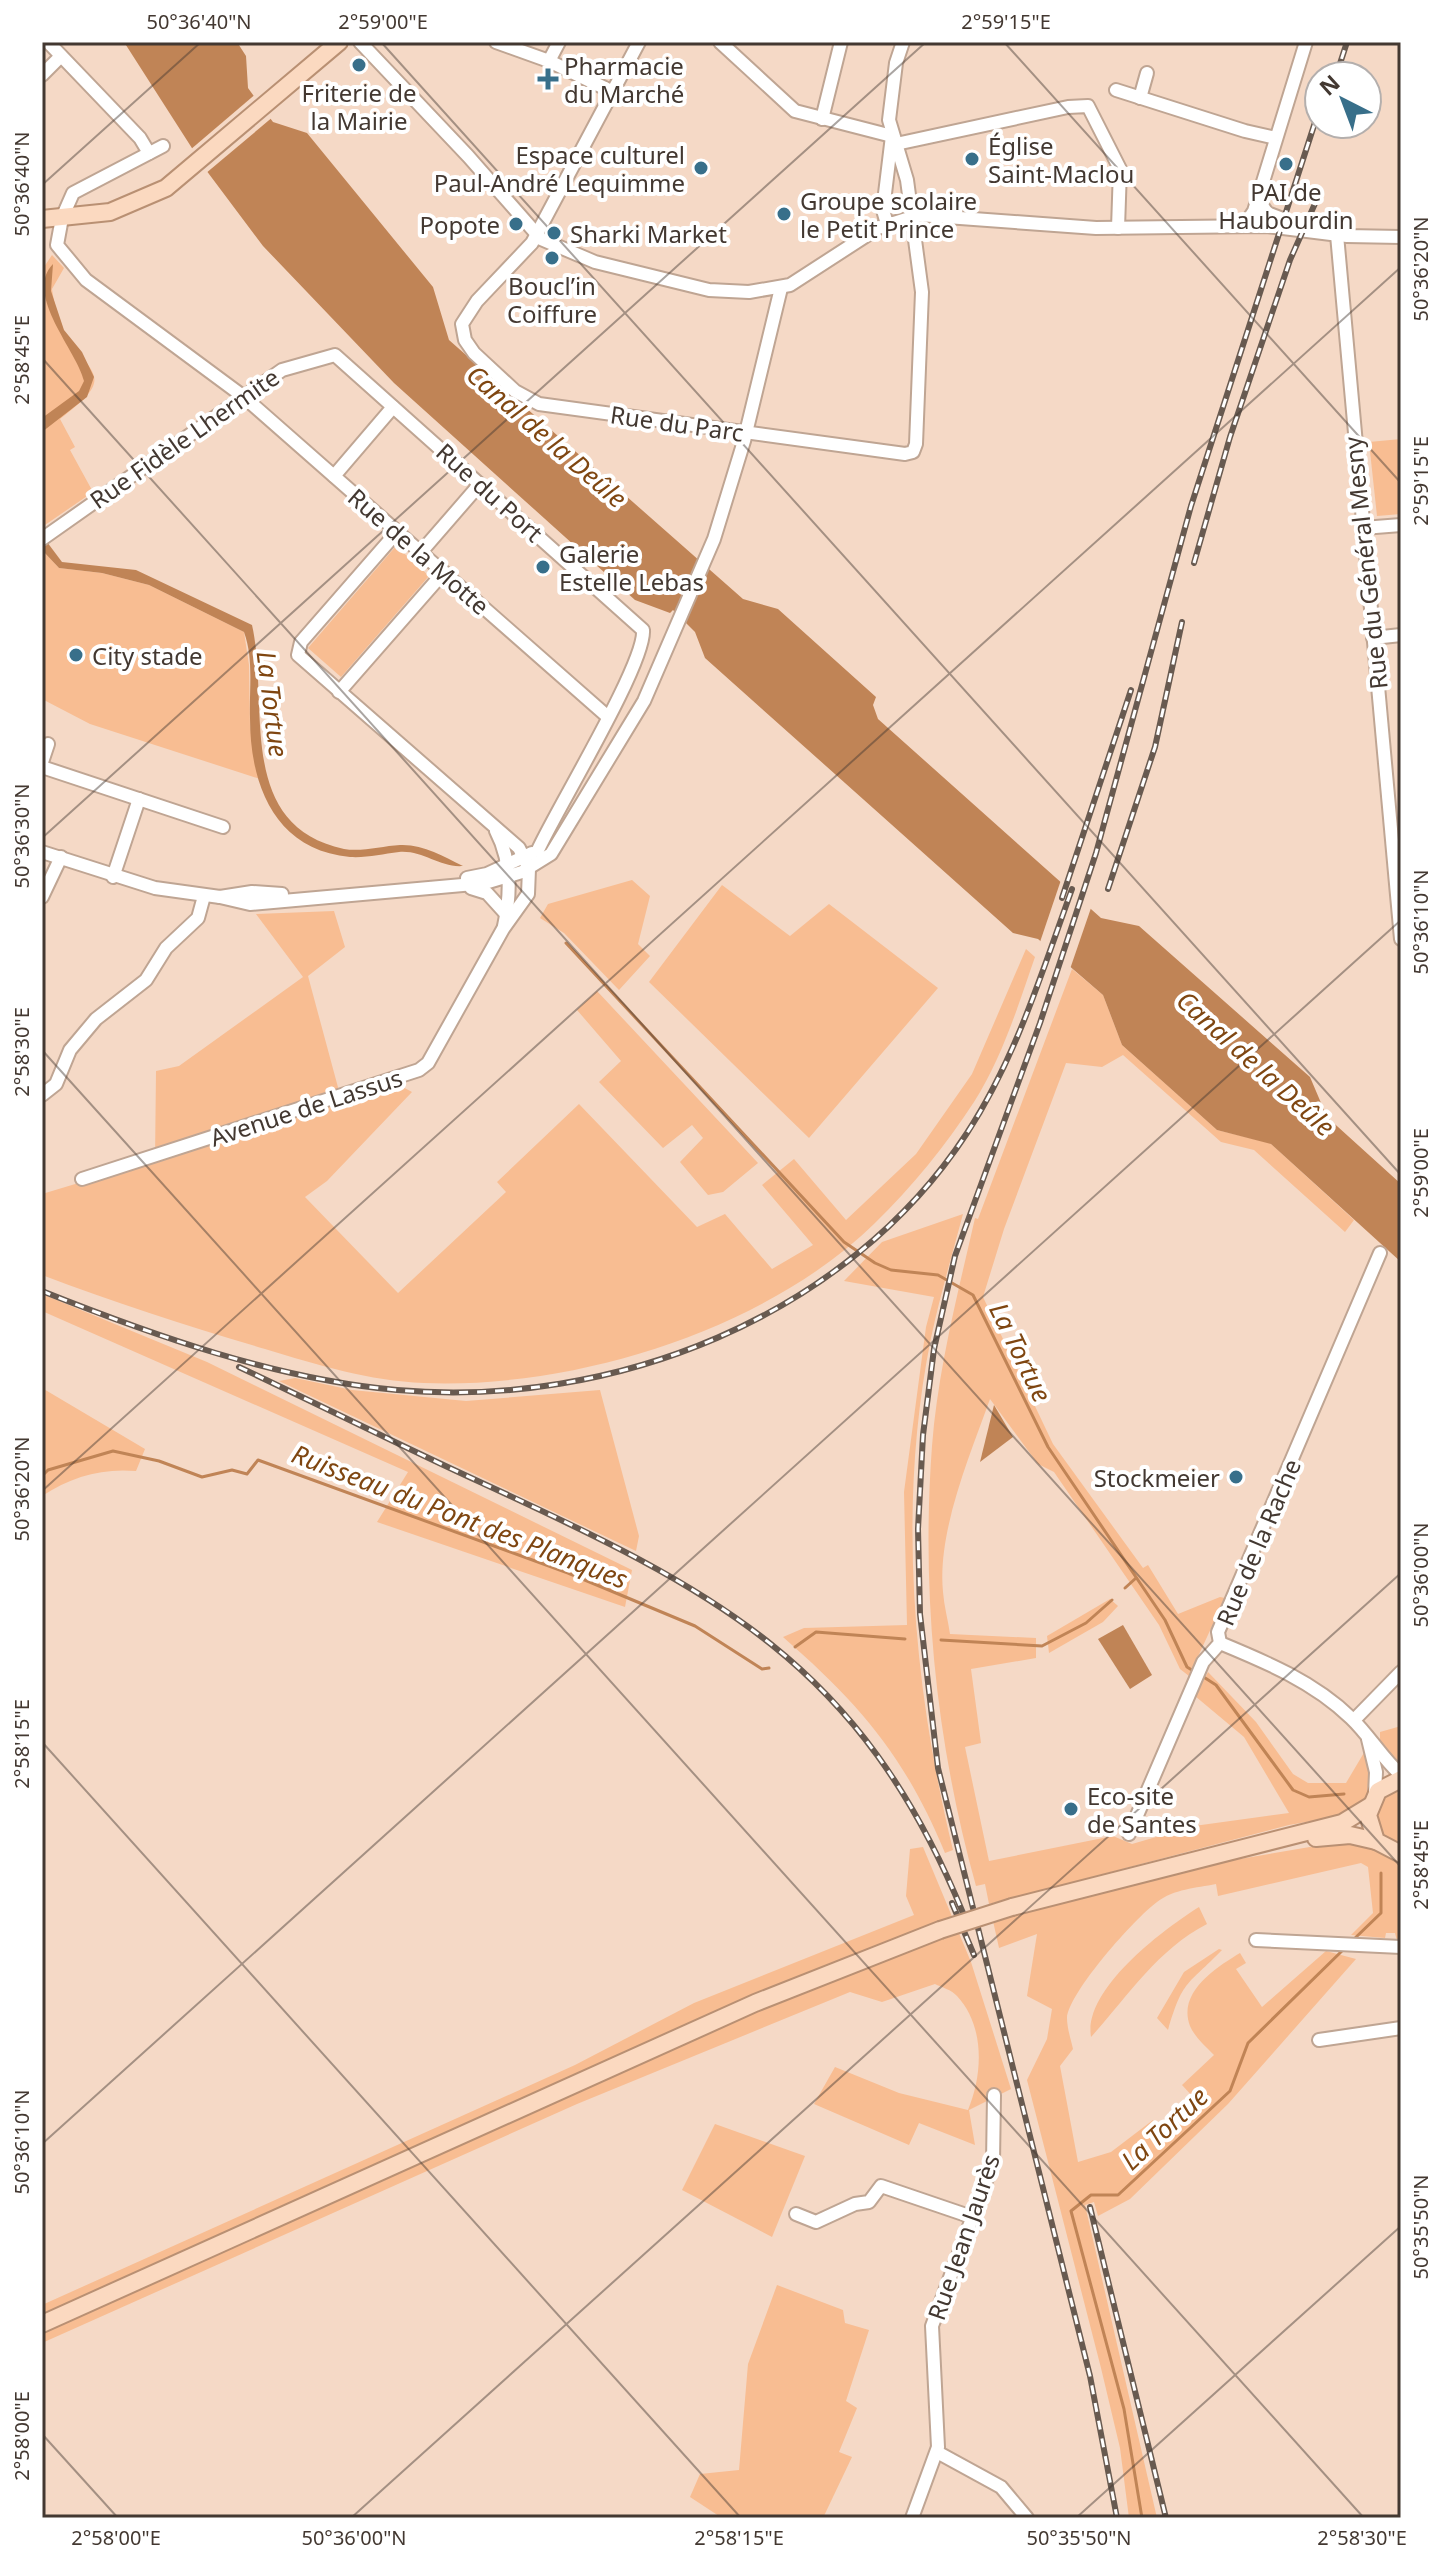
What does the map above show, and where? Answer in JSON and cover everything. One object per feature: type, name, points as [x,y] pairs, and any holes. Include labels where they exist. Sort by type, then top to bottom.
[{"type":"main road","points":[[42,219],[96,215],[137,203],[174,183],[339,42]]},
{"type":"main road","points":[[42,2324],[755,2003],[940,1930],[1012,1907],[1342,1823],[1389,1783],[1401,1777]]},
{"type":"main road","points":[[1372,1800],[1368,1824],[1376,1841]]},
{"type":"main road","points":[[1227,1852],[1336,1835],[1376,1841],[1400,1855]]},
{"type":"street","points":[[48,42],[140,138],[149,153]]},
{"type":"street","points":[[360,42],[475,163],[537,236],[595,262],[709,290],[749,292],[781,288],[802,279],[887,224],[913,215],[1118,228],[1270,226],[1331,234],[1401,237]]},
{"type":"street","points":[[496,42],[549,61],[613,92]]},
{"type":"street","points":[[549,61],[559,42]]},
{"type":"street","points":[[537,236],[639,42]]},
{"type":"street","points":[[720,42],[795,111],[894,140],[1088,106],[1120,169],[1118,228]]},
{"type":"street","points":[[822,119],[841,42]]},
{"type":"street","points":[[903,42],[896,63],[890,116],[913,215]]},
{"type":"street","points":[[1221,226],[1248,220],[1258,199],[1306,42]]},
{"type":"street","points":[[42,75],[61,56]]},
{"type":"street","points":[[1140,98],[1147,73]]},
{"type":"street","points":[[1116,90],[1276,138]]},
{"type":"street","points":[[887,224],[883,210],[894,140]]},
{"type":"street","points":[[62,218],[71,195],[79,188],[163,146]]},
{"type":"street","points":[[1258,199],[1267,213],[1331,234]]},
{"type":"street","name":"Rue du Parc","points":[[537,236],[465,316],[462,333],[479,359],[533,402],[905,454],[913,452],[916,444],[922,299],[913,215]]},
{"type":"street","name":"Rue de la Motte","points":[[62,218],[57,245],[91,284],[230,385],[608,717]]},
{"type":"street","name":"Rue du Général Mesny","points":[[1331,234],[1397,855],[1401,939]]},
{"type":"street","points":[[220,897],[250,904],[456,887],[551,854],[627,732],[670,647],[714,539],[746,432],[781,288]]},
{"type":"street","name":"Rue Fidèle Lhermite","points":[[42,539],[287,367],[335,355]]},
{"type":"street","name":"Rue du Port","points":[[335,355],[643,630],[641,644],[608,717]]},
{"type":"street","points":[[334,476],[393,407]]},
{"type":"street","points":[[421,552],[480,484]]},
{"type":"street","points":[[1363,528],[1401,525]]},
{"type":"street","points":[[397,532],[299,645],[300,657],[490,822],[527,863]]},
{"type":"street","points":[[339,692],[444,572]]},
{"type":"street","points":[[1373,638],[1401,635]]},
{"type":"street","points":[[527,863],[538,850],[608,717]]},
{"type":"street","points":[[48,744],[42,764],[223,827]]},
{"type":"street","points":[[113,877],[139,799]]},
{"type":"street","points":[[538,850],[553,840],[578,811]]},
{"type":"street","points":[[490,822],[502,843],[508,871]]},
{"type":"street","points":[[42,844],[61,857]]},
{"type":"street","points":[[42,852],[113,877],[220,897],[455,880],[508,871]]},
{"type":"street","points":[[42,897],[61,857]]},
{"type":"street","name":"Avenue de Lassus","points":[[82,1179],[419,1070],[428,1063],[503,929],[525,901],[527,863]]},
{"type":"street","name":"Avenue de Lassus","points":[[503,929],[508,871]]},
{"type":"street","points":[[456,887],[487,893],[506,914]]},
{"type":"street","points":[[42,1095],[56,1084],[70,1050],[96,1019],[146,980],[166,948],[198,918],[204,896]]},
{"type":"street","name":"Rue de la Rache","points":[[1129,1834],[1203,1662],[1220,1643],[1218,1632],[1380,1253]]},
{"type":"street","points":[[1220,1643],[1310,1686],[1358,1725],[1401,1777]]},
{"type":"street","points":[[1358,1725],[1401,1672]]},
{"type":"street","points":[[1358,1725],[1373,1754],[1372,1800]]},
{"type":"street","points":[[1256,1940],[1401,1947]]},
{"type":"street","points":[[1319,2040],[1401,2028]]},
{"type":"street","name":"Rue Jean Jaurès","points":[[912,2518],[937,2452],[932,2326],[993,2162],[994,2095]]},
{"type":"street","points":[[796,2214],[816,2222],[855,2204],[869,2202],[881,2186],[972,2217]]},
{"type":"street","points":[[937,2452],[1001,2487],[1027,2518]]},
{"type":"shaded area","points":[[52,255],[64,268],[52,289],[59,321],[94,376],[89,393],[60,419],[75,447],[70,450],[93,492],[42,527],[42,270]]},
{"type":"shaded area","points":[[1401,439],[1401,514],[1377,516],[1369,442]]},
{"type":"shaded area","points":[[396,546],[429,576],[341,677],[308,648]]},
{"type":"shaded area","points":[[42,550],[59,568],[102,573],[149,585],[244,632],[249,665],[250,727],[260,779],[90,724],[42,699]]},
{"type":"shaded area","points":[[632,880],[650,896],[638,944],[650,956],[619,990],[564,933],[540,918],[548,904]]},
{"type":"shaded area","points":[[722,885],[790,936],[829,904],[938,988],[809,1138],[649,982]]},
{"type":"shaded area","points":[[334,911],[345,947],[308,976],[339,1091],[349,1100],[399,1085],[412,1092],[327,1181],[305,1197],[398,1293],[506,1192],[497,1182],[579,1104],[697,1227],[725,1214],[772,1269],[813,1245],[762,1185],[794,1159],[846,1220],[916,1154],[972,1074],[1026,949],[1035,957],[1009,1031],[984,1085],[940,1150],[889,1209],[831,1261],[780,1294],[724,1322],[665,1345],[604,1363],[543,1376],[482,1382],[404,1382],[363,1376],[304,1361],[153,1314],[42,1275],[42,1194],[155,1160],[156,1071],[179,1066],[303,977],[256,914]]},
{"type":"shaded area","points":[[1072,969],[1103,995],[1122,1045],[1217,1130],[1270,1143],[1354,1220],[1345,1232],[1254,1150],[1221,1142],[1123,1055],[1102,1067],[1066,1063],[1004,1229],[983,1297],[1053,1444],[1143,1568],[1148,1565],[1178,1614],[1220,1597],[1225,1598],[1189,1676],[1180,1669],[1159,1625],[1054,1472],[1038,1464],[990,1399],[957,1494],[942,1569],[950,1634],[1036,1638],[1036,1658],[971,1669],[981,1743],[965,1747],[989,1861],[1113,1836],[1132,1844],[1194,1826],[1289,1813],[1244,1737],[1195,1696],[1208,1672],[1256,1722],[1293,1774],[1308,1783],[1346,1783],[1365,1751],[1371,1780],[1368,1796],[1352,1814],[1289,1825],[989,1904],[985,1884],[976,1886],[962,1832],[935,1668],[929,1557],[932,1446],[944,1360],[975,1218],[978,1219]]},
{"type":"shaded area","points":[[597,991],[758,1163],[723,1192],[708,1195],[680,1162],[703,1138],[692,1125],[663,1148],[599,1082],[621,1061],[577,1010]]},
{"type":"shaded area","points":[[963,1214],[931,1338],[914,1465],[912,1530],[919,1660],[939,1788],[953,1850],[945,1853],[914,1789],[878,1734],[835,1686],[783,1637],[804,1628],[907,1625],[904,1492],[926,1327],[934,1297],[844,1281],[882,1242]]},
{"type":"shaded area","points":[[42,1294],[207,1362],[632,1570],[625,1607],[377,1522],[408,1472],[42,1311]]},
{"type":"shaded area","points":[[295,1378],[352,1390],[466,1401],[600,1390],[639,1536],[636,1551],[279,1381]]},
{"type":"shaded area","points":[[42,1388],[145,1449],[136,1471],[87,1475],[42,1496]]},
{"type":"shaded area","points":[[1110,1599],[1118,1606],[1103,1622],[1049,1653],[1047,1636]]},
{"type":"shaded area","points":[[1401,1726],[1401,1768],[1380,1740],[1380,1732]]},
{"type":"shaded area","points":[[1401,1786],[1401,1848],[1381,1835],[1375,1813],[1384,1795]]},
{"type":"shaded area","points":[[1345,1841],[1374,1847],[1401,1863],[1401,1941],[1397,1941],[1395,1933],[1386,1933],[1385,1938],[1351,1935],[1373,1913],[1368,1867],[1361,1863],[1218,1896],[1216,1884],[1193,1888],[1164,1898],[1119,1939],[1079,1991],[1067,2018],[1073,2049],[1060,2066],[1078,2162],[1111,2152],[1153,2120],[1162,2130],[1195,2099],[1182,2085],[1214,2055],[1197,2037],[1187,2014],[1194,1992],[1211,1973],[1240,1953],[1246,1963],[1236,1969],[1262,2007],[1326,1951],[1356,1959],[1228,2104],[1130,2199],[1098,2216],[1094,2202],[1085,2205],[1157,2518],[1129,2518],[1120,2448],[1027,2080],[1047,2039],[1052,2009],[1027,1996],[1037,1934],[999,1948],[993,1921],[1199,1866]]},
{"type":"shaded area","points":[[923,1847],[971,1962],[1011,2089],[969,2110],[975,2145],[919,2123],[909,2145],[814,2104],[835,2067],[899,2093],[968,2110],[973,2096],[979,2051],[977,2036],[973,2021],[955,1994],[935,1984],[882,2002],[850,1992],[577,2104],[42,2343],[42,2305],[575,2065],[694,2003],[914,1915],[906,1896],[910,1849]]},
{"type":"shaded area","points":[[1199,1907],[1207,1924],[1158,1960],[1091,2037],[1092,2019],[1112,1981],[1147,1945]]},
{"type":"shaded area","points":[[1222,1950],[1182,1992],[1168,2030],[1157,2018],[1184,1972]]},
{"type":"shaded area","points":[[715,2124],[805,2156],[772,2237],[682,2190]]},
{"type":"shaded area","points":[[777,2285],[843,2310],[845,2323],[869,2330],[846,2401],[857,2408],[839,2452],[852,2457],[823,2518],[722,2518],[690,2497],[700,2474],[739,2470],[748,2364]]},
{"type":"water","name":"Canal de la Deûle","points":[[124,42],[237,42],[246,56],[248,88],[273,122],[307,133],[433,287],[449,340],[743,599],[778,609],[876,697],[873,705],[878,719],[1101,918],[1139,926],[1310,1077],[1327,1117],[1401,1184],[1401,1262],[1271,1144],[1217,1130],[1122,1045],[1103,995],[1038,939],[1013,933],[705,658],[695,632],[673,610],[670,613],[635,600],[394,383],[263,246],[206,170]]},
{"type":"water","points":[[53,264],[51,291],[64,330],[82,352],[94,377],[87,397],[42,432],[42,418],[79,391],[84,381],[48,307],[44,291],[45,276]]},
{"type":"water","points":[[47,542],[62,562],[136,570],[252,625],[257,657],[260,725],[271,789],[286,815],[309,836],[351,850],[417,846],[463,866],[408,852],[350,857],[324,852],[303,842],[285,828],[262,790],[255,767],[251,743],[250,664],[244,632],[149,585],[102,573],[59,568],[42,550]]},
{"type":"water","points":[[994,1405],[1013,1437],[980,1462]]},
{"type":"water","points":[[1123,1625],[1152,1675],[1130,1689],[1098,1639]]},
{"type":"pier","points":[[257,93],[274,116],[205,174],[190,150]]},
{"type":"pier","points":[[1062,877],[1092,905],[1069,972],[1039,945]]},
{"type":"waterway","name":"La Tortue","points":[[566,943],[844,1242],[891,1270],[938,1275],[973,1295],[1048,1447],[1165,1620],[1187,1667],[1195,1672]]},
{"type":"waterway","name":"Ruisseau du Pont des Planques","points":[[42,1476],[48,1470],[113,1451],[159,1461],[202,1477],[232,1470],[247,1474],[258,1460],[568,1573],[695,1626],[762,1669],[769,1668]]},
{"type":"waterway","name":"Ruisseau du Pont des Planques","points":[[1125,1588],[1136,1578]]},
{"type":"waterway","name":"Ruisseau du Pont des Planques","points":[[941,1640],[1042,1646],[1086,1623],[1112,1600]]},
{"type":"waterway","name":"Ruisseau du Pont des Planques","points":[[795,1647],[816,1632],[905,1639]]},
{"type":"waterway","name":"La Tortue","points":[[1202,1676],[1216,1685],[1293,1790],[1309,1797],[1344,1794]]},
{"type":"waterway","name":"La Tortue","points":[[1353,1940],[1381,1913],[1381,1873]]},
{"type":"waterway","name":"La Tortue","points":[[1142,2518],[1124,2409],[1071,2211],[1091,2195],[1118,2195],[1230,2091],[1248,2043],[1345,1948]]},
{"type":"railway","points":[[1341,60],[1347,42]]},
{"type":"railway","points":[[1117,2518],[1090,2376],[938,1768],[920,1614],[918,1529],[923,1435],[934,1349],[955,1256],[1040,1023],[1096,853],[1191,506],[1309,140]]},
{"type":"railway","points":[[1194,563],[1230,437],[1290,260],[1317,199]]},
{"type":"railway","points":[[1108,889],[1155,747],[1182,622]]},
{"type":"railway","points":[[1062,898],[1131,690]]},
{"type":"railway","points":[[42,1291],[128,1324],[261,1366],[397,1390],[478,1392],[560,1384],[640,1366],[718,1338],[791,1300],[858,1253],[917,1198],[967,1133],[1000,1075],[1027,1014],[1072,889]]},
{"type":"railway","points":[[239,1367],[640,1560],[708,1600],[771,1644],[827,1695],[877,1755],[922,1827],[963,1913]]},
{"type":"railway","points":[[952,1903],[974,1955]]},
{"type":"railway","points":[[1090,2207],[1166,2518]]},
{"type":"place","name":"Friterie de la Mairie","points":[[359,65]]},
{"type":"place","name":"Pharmacie du Marché","points":[[548,79]]},
{"type":"place","name":"Église Saint-Maclou","points":[[972,159]]},
{"type":"place","name":"PAI de Haubourdin","points":[[1286,164]]},
{"type":"place","name":"Espace culturel Paul-André Lequimme","points":[[701,168]]},
{"type":"place","name":"Groupe scolaire le Petit Prince","points":[[784,214]]},
{"type":"place","name":"Popote","points":[[516,224]]},
{"type":"place","name":"Sharki Market","points":[[554,233]]},
{"type":"place","name":"Boucl’in Coiffure","points":[[552,258]]},
{"type":"place","name":"Galerie Estelle Lebas","points":[[543,567]]},
{"type":"place","name":"City stade","points":[[76,655]]},
{"type":"place","name":"Stockmeier","points":[[1236,1477]]},
{"type":"place","name":"Eco-site de Santes","points":[[1071,1809]]}]
